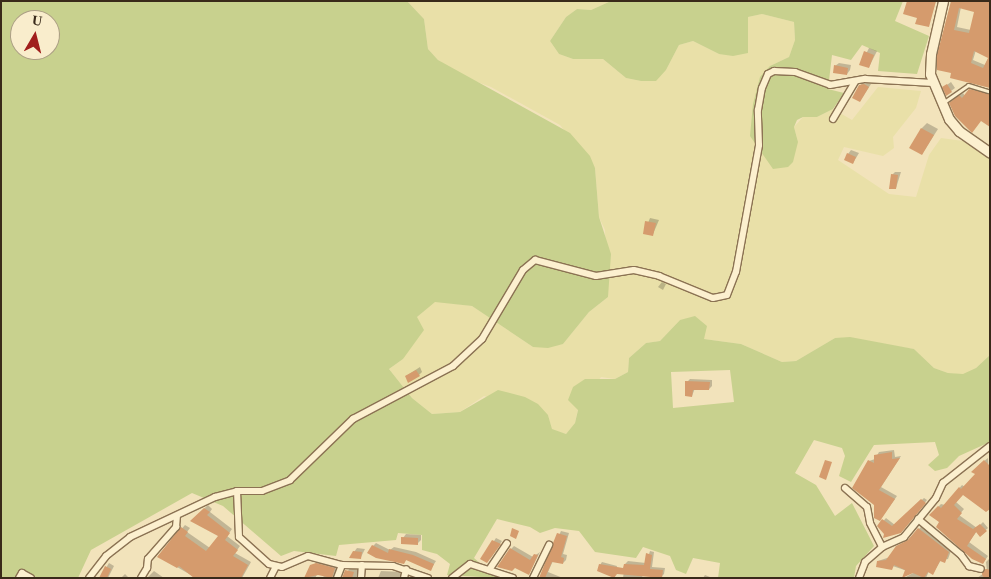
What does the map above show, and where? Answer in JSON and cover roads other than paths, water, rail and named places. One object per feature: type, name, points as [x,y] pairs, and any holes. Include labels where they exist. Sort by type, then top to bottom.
[{"type":"street","points":[[943,1],[930,63],[933,83],[942,104],[958,131],[990,154]]},
{"type":"street","points":[[89,578],[121,543],[215,497],[238,491],[262,491],[290,480],[353,419],[401,392],[425,382],[468,354],[494,322],[523,270],[535,260],[596,276],[634,270],[658,276],[713,298],[727,295],[736,272],[759,145],[758,110],[768,74],[780,69],[830,85],[865,79],[933,83]]},
{"type":"street","points":[[833,119],[855,82]]},
{"type":"street","points":[[859,578],[865,562],[882,547],[904,537],[936,498],[943,483],[990,446]]},
{"type":"street","points":[[845,488],[867,508],[870,523],[882,547]]},
{"type":"street","points":[[238,491],[239,537],[276,566]]},
{"type":"street","points":[[141,578],[148,559],[176,527],[177,516]]},
{"type":"street","points":[[918,519],[961,555],[969,566],[981,569]]},
{"type":"street","points":[[489,570],[507,543]]},
{"type":"street","points":[[533,578],[549,545]]},
{"type":"street","points":[[270,578],[276,566],[308,556],[342,564],[406,569],[428,578]]},
{"type":"street","points":[[337,578],[342,564]]},
{"type":"street","points":[[452,578],[470,564],[513,578]]},
{"type":"street","points":[[360,578],[362,565]]},
{"type":"street","points":[[404,578],[406,569]]},
{"type":"street","points":[[19,578],[22,573],[31,578]]},
{"type":"lane","points":[[942,104],[968,85],[988,90]]}]
